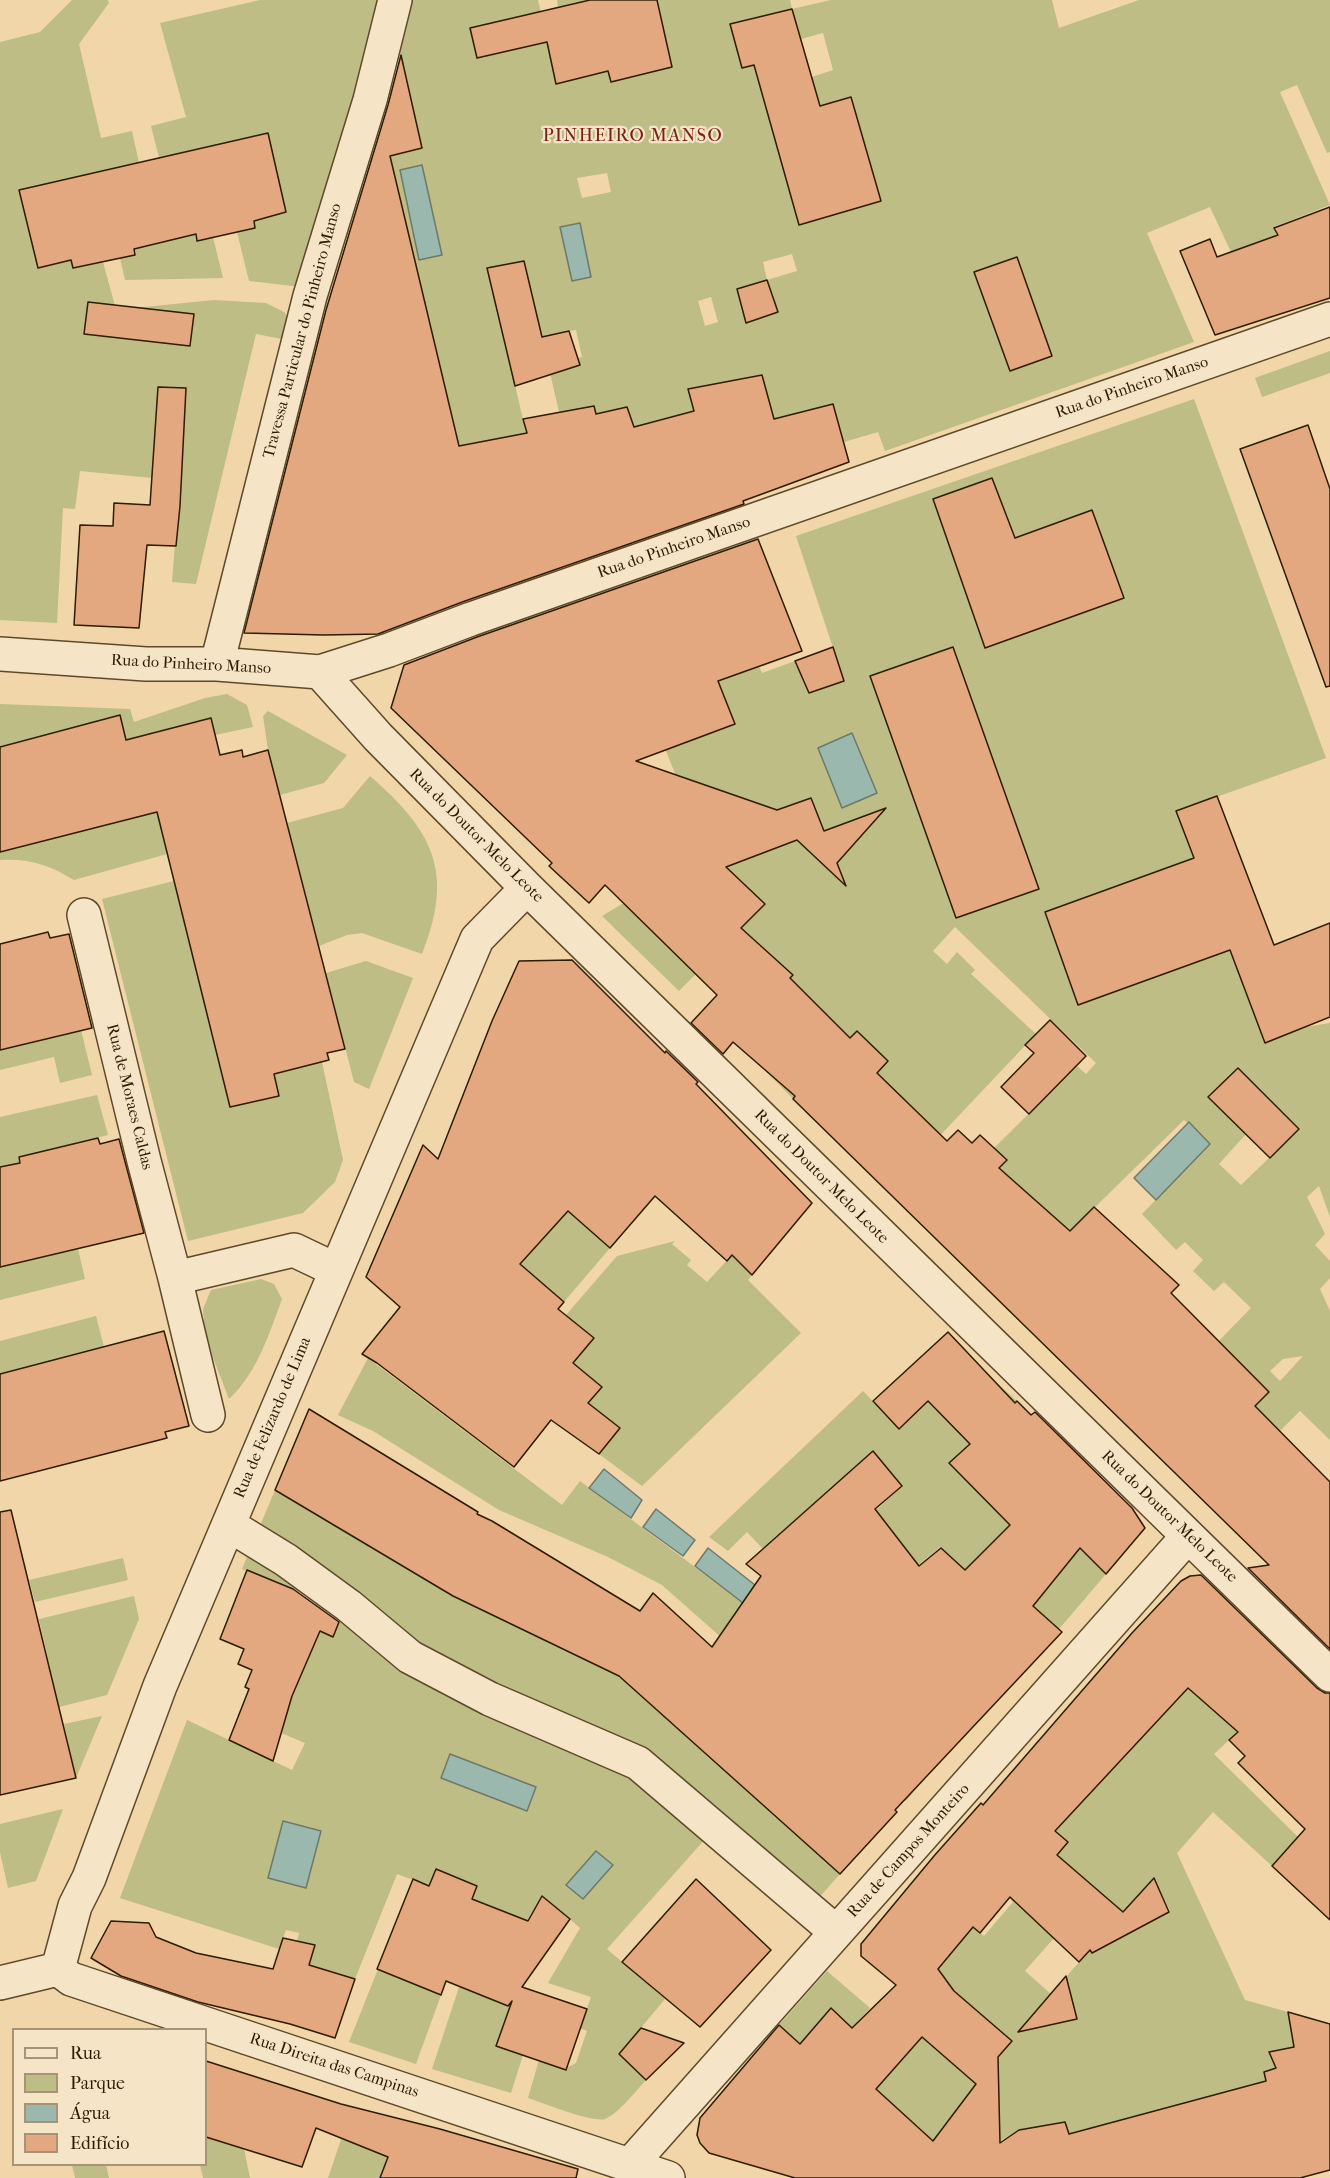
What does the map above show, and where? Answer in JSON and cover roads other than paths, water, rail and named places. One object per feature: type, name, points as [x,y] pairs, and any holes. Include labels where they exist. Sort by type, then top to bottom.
[{"type":"street","name":"Travessa Particular do Pinheiro Manso","points":[[217,664],[310,296],[370,100],[395,0]]},
{"type":"street","name":"Rua do Pinheiro Manso","points":[[0,654],[146,664],[217,664],[320,672],[389,650],[471,619],[1330,319]]},
{"type":"street","name":"Rua do Doutor Melo Leote","points":[[320,672],[378,737],[527,888],[1330,1675]]},
{"type":"street","name":"Rua de Felizardo de Lima","points":[[58,1969],[75,1906],[89,1878],[160,1686],[477,939],[527,888]]},
{"type":"street","name":"Rua de Moraes Caldas","points":[[84,915],[208,1415]]},
{"type":"street","points":[[175,1278],[294,1250],[336,1270]]},
{"type":"street","points":[[229,1525],[286,1560],[349,1606],[410,1657],[490,1699],[638,1763],[836,1932]]},
{"type":"street","name":"Rua de Campos Monteiro","points":[[629,2166],[1188,1536]]},
{"type":"street","points":[[0,1983],[58,1969]]},
{"type":"street","name":"Rua Direita das Campinas","points":[[58,1969],[71,1979],[668,2178]]},
{"type":"water","points":[[422,165],[442,255],[419,260],[400,170]]},
{"type":"water","points":[[580,223],[591,277],[572,281],[560,227]]},
{"type":"water","points":[[852,733],[877,793],[842,808],[818,748]]},
{"type":"water","points":[[1189,1122],[1210,1144],[1156,1200],[1134,1178]]},
{"type":"water","points":[[604,1469],[642,1500],[631,1518],[589,1488]]},
{"type":"water","points":[[656,1509],[695,1540],[683,1556],[643,1527]]},
{"type":"water","points":[[708,1548],[755,1585],[743,1603],[695,1566]]},
{"type":"water","points":[[450,1754],[536,1787],[527,1811],[441,1778]]},
{"type":"water","points":[[283,1821],[321,1831],[306,1888],[268,1878]]},
{"type":"water","points":[[596,1851],[613,1865],[583,1899],[566,1885]]},
{"type":"district","name":"PINHEIRO MANSO","points":[[633,137]]}]
